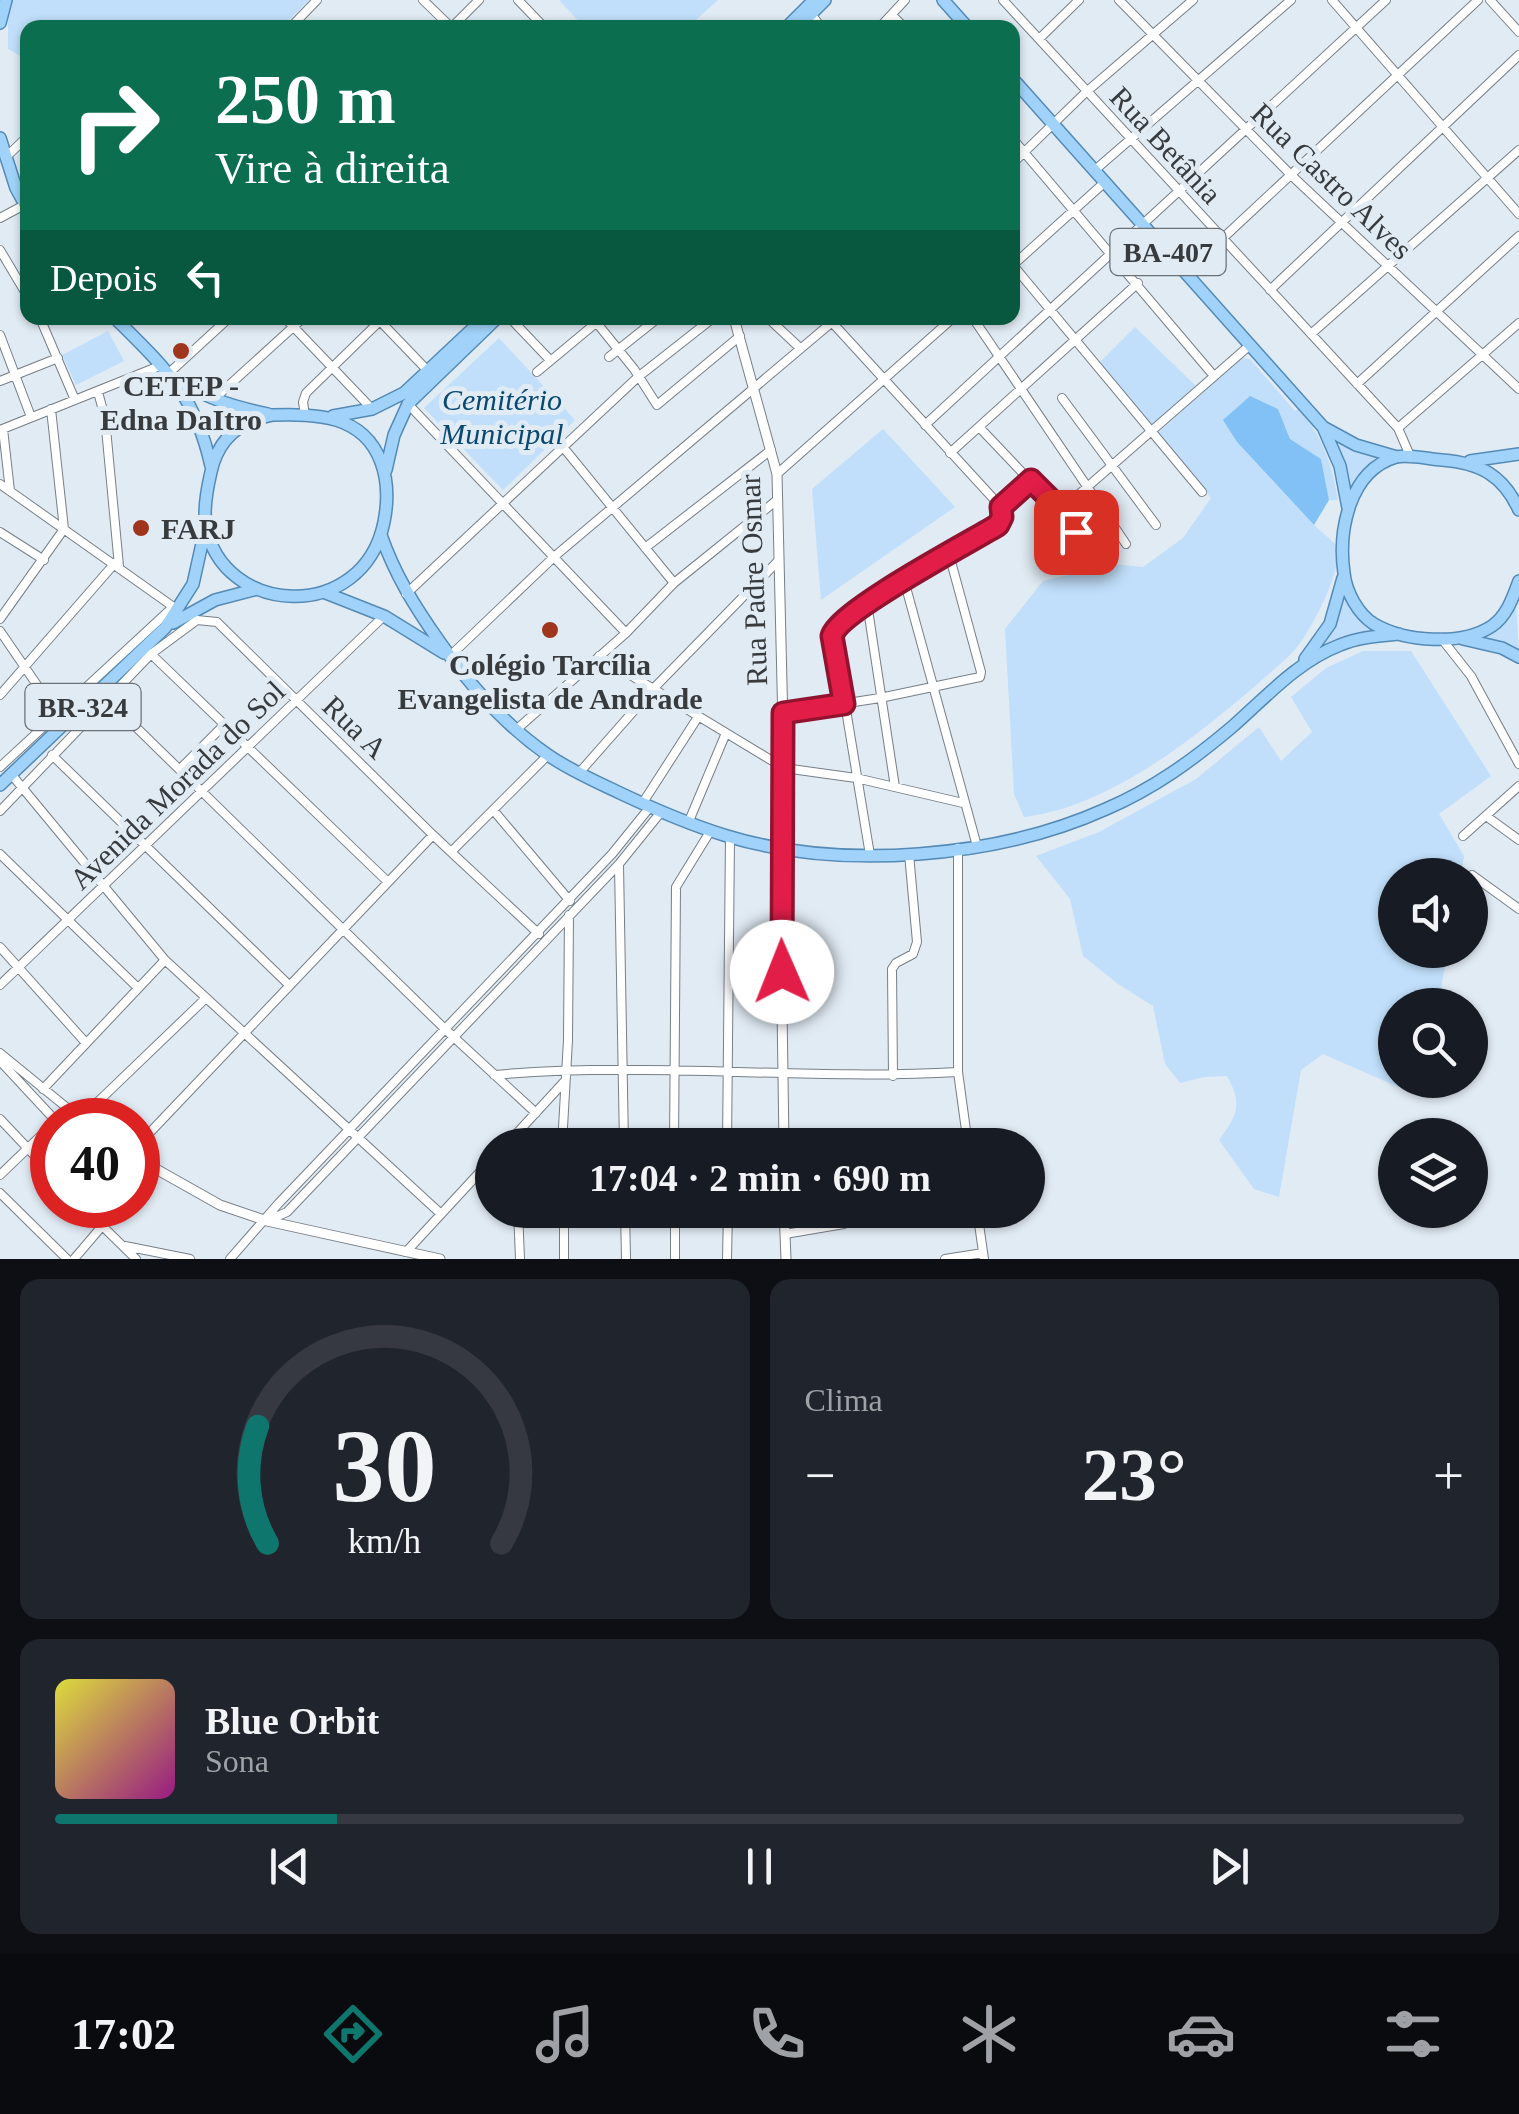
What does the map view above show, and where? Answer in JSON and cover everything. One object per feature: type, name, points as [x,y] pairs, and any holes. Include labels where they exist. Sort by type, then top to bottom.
[{"type":"main road","points":[[0,24],[6,0]]},
{"type":"main road","points":[[794,20],[814,0]]},
{"type":"main road","points":[[805,20],[825,0]]},
{"type":"main road","name":"BA-407","points":[[1020,87],[1323,427],[1340,466],[1348,508]]},
{"type":"main road","points":[[0,138],[20,191]]},
{"type":"main road","points":[[122,325],[166,369],[186,396],[200,423],[211,469],[198,569],[166,628]]},
{"type":"main road","points":[[166,369],[214,400],[272,415],[329,416],[372,409],[404,393],[470,325]]},
{"type":"main road","points":[[206,524],[221,558],[256,589],[278,596],[301,596],[348,583],[362,571],[382,535],[387,508],[385,474],[394,435],[408,404],[490,325]]},
{"type":"main road","points":[[211,469],[230,434],[243,424],[272,415]]},
{"type":"main road","points":[[329,416],[362,432],[374,446],[385,474]]},
{"type":"main road","name":"BA-407","points":[[1323,427],[1356,445],[1404,457]]},
{"type":"main road","points":[[1289,677],[1325,634],[1335,613],[1344,574],[1348,508],[1366,476],[1404,457],[1466,462],[1519,454]]},
{"type":"main road","points":[[1466,462],[1499,478],[1519,510]]},
{"type":"main road","points":[[382,535],[406,594],[450,656],[517,729],[548,755],[651,808],[730,837],[782,846],[870,855],[909,854],[977,846],[1104,810],[1162,781],[1289,677],[1344,643],[1399,634],[1459,638],[1502,648],[1519,657]]},
{"type":"main road","points":[[1344,574],[1352,598],[1364,616],[1399,634]]},
{"type":"main road","points":[[1459,638],[1497,621],[1512,600],[1519,580]]},
{"type":"main road","points":[[166,628],[216,600],[256,589]]},
{"type":"main road","points":[[324,592],[384,616],[450,656]]},
{"type":"main road","name":"BR-324","points":[[0,786],[5,770],[42,745],[61,720],[104,696],[166,628]]},
{"type":"street","points":[[298,20],[317,0]]},
{"type":"street","points":[[423,0],[444,20]]},
{"type":"street","points":[[458,20],[479,0]]},
{"type":"street","points":[[518,0],[534,20]]},
{"type":"street","points":[[887,20],[905,0]]},
{"type":"street","name":"Rua Betânia","points":[[1003,0],[1398,428],[1404,457]]},
{"type":"street","points":[[1039,39],[1078,0]]},
{"type":"street","name":"Rua Castro Alves","points":[[1119,0],[1291,176],[1519,389]]},
{"type":"street","points":[[1020,158],[1085,93],[1193,0]]},
{"type":"street","points":[[1094,170],[1290,0]]},
{"type":"street","points":[[1332,0],[1519,214]]},
{"type":"street","points":[[924,426],[1386,0]]},
{"type":"street","points":[[1222,239],[1478,0]]},
{"type":"street","points":[[1490,0],[1519,32]]},
{"type":"street","points":[[811,14],[816,20]]},
{"type":"street","points":[[892,15],[897,20]]},
{"type":"street","points":[[1270,290],[1519,55]]},
{"type":"street","points":[[5,158],[20,144]]},
{"type":"street","points":[[1020,147],[1214,376]]},
{"type":"street","points":[[1310,334],[1519,150]]},
{"type":"street","points":[[1020,259],[1106,182]]},
{"type":"street","points":[[1357,384],[1519,236]]},
{"type":"street","points":[[0,250],[20,284]]},
{"type":"street","points":[[1020,274],[1202,492]]},
{"type":"street","points":[[950,453],[1138,283]]},
{"type":"street","points":[[1398,428],[1519,323]]},
{"type":"street","points":[[43,325],[76,400]]},
{"type":"street","points":[[10,491],[2,430],[166,369],[220,325]]},
{"type":"street","points":[[305,415],[304,396],[374,325]]},
{"type":"street","points":[[386,325],[428,371]]},
{"type":"street","points":[[517,325],[550,360]]},
{"type":"street","points":[[536,372],[593,325]]},
{"type":"street","points":[[602,325],[654,404],[661,404],[740,336]]},
{"type":"street","points":[[608,356],[649,325]]},
{"type":"street","points":[[406,594],[638,377],[704,325]]},
{"type":"street","name":"Rua Padre Osmar","points":[[736,325],[777,474],[784,768],[784,1128]]},
{"type":"street","points":[[775,325],[800,348]]},
{"type":"street","points":[[450,656],[554,556],[825,325]]},
{"type":"street","points":[[837,325],[882,380],[1001,507],[1002,517],[998,525],[868,603],[832,633],[870,855]]},
{"type":"street","points":[[777,474],[945,325]]},
{"type":"street","points":[[979,325],[1126,544]]},
{"type":"street","points":[[214,400],[294,326],[372,409]]},
{"type":"street","points":[[1,337],[32,417]]},
{"type":"street","points":[[1058,508],[1250,345]]},
{"type":"street","points":[[0,381],[58,358]]},
{"type":"street","points":[[0,695],[117,565],[105,418],[98,392]]},
{"type":"street","points":[[1062,398],[1156,525]]},
{"type":"street","points":[[408,404],[626,633]]},
{"type":"street","points":[[0,618],[64,529],[52,409]]},
{"type":"street","points":[[979,427],[1058,508],[1093,555]]},
{"type":"street","points":[[563,448],[674,583]]},
{"type":"street","points":[[646,548],[771,450]]},
{"type":"street","points":[[1001,507],[1031,480]]},
{"type":"street","points":[[0,484],[176,609],[5,770],[165,960],[441,1214]]},
{"type":"street","points":[[517,729],[626,633],[674,583],[778,500]]},
{"type":"street","points":[[0,532],[44,560]]},
{"type":"street","points":[[783,713],[976,679],[981,672],[949,554]]},
{"type":"street","points":[[579,773],[653,689],[779,560]]},
{"type":"street","points":[[904,580],[977,846]]},
{"type":"street","points":[[868,603],[895,787]]},
{"type":"street","name":"Avenida Morada do Sol","points":[[0,985],[384,616]]},
{"type":"street","name":"Rua A","points":[[147,651],[197,620],[212,620],[542,936]]},
{"type":"street","points":[[0,631],[61,720]]},
{"type":"street","points":[[1441,638],[1471,676],[1519,764]]},
{"type":"street","points":[[147,651],[388,882]]},
{"type":"street","points":[[599,656],[784,768],[856,778],[963,803]]},
{"type":"street","points":[[0,810],[104,696],[450,1034],[536,1112]]},
{"type":"street","points":[[542,936],[619,864],[698,718]]},
{"type":"street","points":[[180,768],[225,724]]},
{"type":"street","points":[[688,822],[726,733]]},
{"type":"street","points":[[42,745],[288,984]]},
{"type":"street","points":[[451,852],[548,755]]},
{"type":"street","points":[[1463,836],[1519,787]]},
{"type":"street","points":[[267,1221],[287,1212],[360,1137],[542,936],[651,808]]},
{"type":"street","points":[[494,811],[570,900],[563,1128]]},
{"type":"street","points":[[1486,816],[1519,840]]},
{"type":"street","points":[[674,1128],[676,888],[711,830]]},
{"type":"street","points":[[160,1121],[433,834]]},
{"type":"street","points":[[727,1128],[730,837]]},
{"type":"street","points":[[958,848],[958,1072],[966,1128]]},
{"type":"street","points":[[0,854],[138,988]]},
{"type":"street","points":[[612,854],[619,864],[624,1128]]},
{"type":"street","points":[[894,1076],[892,970],[896,963],[913,954],[916,942],[909,854]]},
{"type":"street","points":[[1488,886],[1519,908]]},
{"type":"street","points":[[0,947],[86,1043]]},
{"type":"street","points":[[43,1089],[165,960]]},
{"type":"street","points":[[103,1098],[206,998]]},
{"type":"street","points":[[230,1259],[278,1204],[450,1034]]},
{"type":"street","points":[[0,1053],[54,1098]]},
{"type":"street","points":[[0,1061],[33,1098]]},
{"type":"street","points":[[494,1075],[566,1068],[894,1076],[958,1072]]},
{"type":"street","points":[[521,1128],[565,1081]]},
{"type":"street","points":[[0,1119],[29,1148],[0,1175]]},
{"type":"street","points":[[160,1171],[220,1205],[267,1221],[440,1259]]},
{"type":"street","points":[[412,1255],[441,1214],[475,1177]]},
{"type":"street","points":[[0,1193],[70,1259],[102,1228],[136,1259]]},
{"type":"street","points":[[519,1228],[520,1259]]},
{"type":"street","points":[[564,1228],[564,1259]]},
{"type":"street","points":[[625,1228],[626,1259]]},
{"type":"street","points":[[674,1228],[675,1259]]},
{"type":"street","points":[[727,1259],[728,1228]]},
{"type":"street","points":[[785,1228],[786,1259]]},
{"type":"street","points":[[785,1234],[820,1228]]},
{"type":"street","points":[[944,1259],[984,1256],[980,1228]]},
{"type":"street","points":[[120,1245],[190,1259]]},
{"type":"green space","points":[[12,0],[309,0],[289,20],[20,20],[20,56],[8,49]]},
{"type":"green space","points":[[559,0],[718,0],[696,20],[578,20]]},
{"type":"green space","points":[[1135,327],[1196,386],[1152,426],[1099,363]]},
{"type":"green space","points":[[108,331],[124,361],[76,385],[62,355]]},
{"type":"green space","name":"Cemitério Municipal","points":[[499,338],[575,420],[503,490],[424,408]]},
{"type":"green space","points":[[1241,358],[1250,359],[1295,411],[1299,408],[1329,462],[1338,500],[1329,500],[1321,459],[1290,439],[1278,409],[1237,442],[1340,548],[1321,607],[1303,639],[1286,658],[1176,749],[1087,800],[1024,817],[1014,794],[1005,629],[1043,581],[1113,564],[1143,567],[1183,538],[1211,498],[1158,433]]},
{"type":"green space","points":[[883,429],[955,507],[821,600],[812,489]]},
{"type":"green space","points":[[1332,437],[1386,458],[1349,496]]},
{"type":"green space","points":[[1345,590],[1381,631],[1313,656],[1332,629]]},
{"type":"green space","points":[[1516,601],[1519,653],[1476,636]]},
{"type":"green space","points":[[1363,651],[1411,651],[1491,776],[1439,814],[1464,858],[1378,858],[1378,968],[1445,968],[1441,988],[1378,988],[1378,1078],[1323,1054],[1301,1070],[1279,1197],[1254,1189],[1219,1140],[1236,1110],[1235,1094],[1227,1076],[1180,1083],[1165,1064],[1153,1006],[1083,956],[1070,899],[1036,856],[1099,832],[1196,779],[1259,727],[1281,761],[1312,732],[1291,697],[1326,668]]},
{"type":"water","points":[[1250,396],[1278,409],[1290,439],[1321,459],[1329,500],[1314,525],[1237,442],[1223,420]]},
{"type":"place","name":"CETEP - Edna DaItro","points":[[181,351]]},
{"type":"place","name":"FARJ","points":[[141,528]]},
{"type":"place","name":"Colégio Tarcília Evangelista de Andrade","points":[[550,630]]},
{"type":"route","points":[[782,972],[783,713],[844,704],[832,636],[834,628],[868,603],[998,525],[1003,514],[1001,507],[1031,480],[1076,532]]}]
